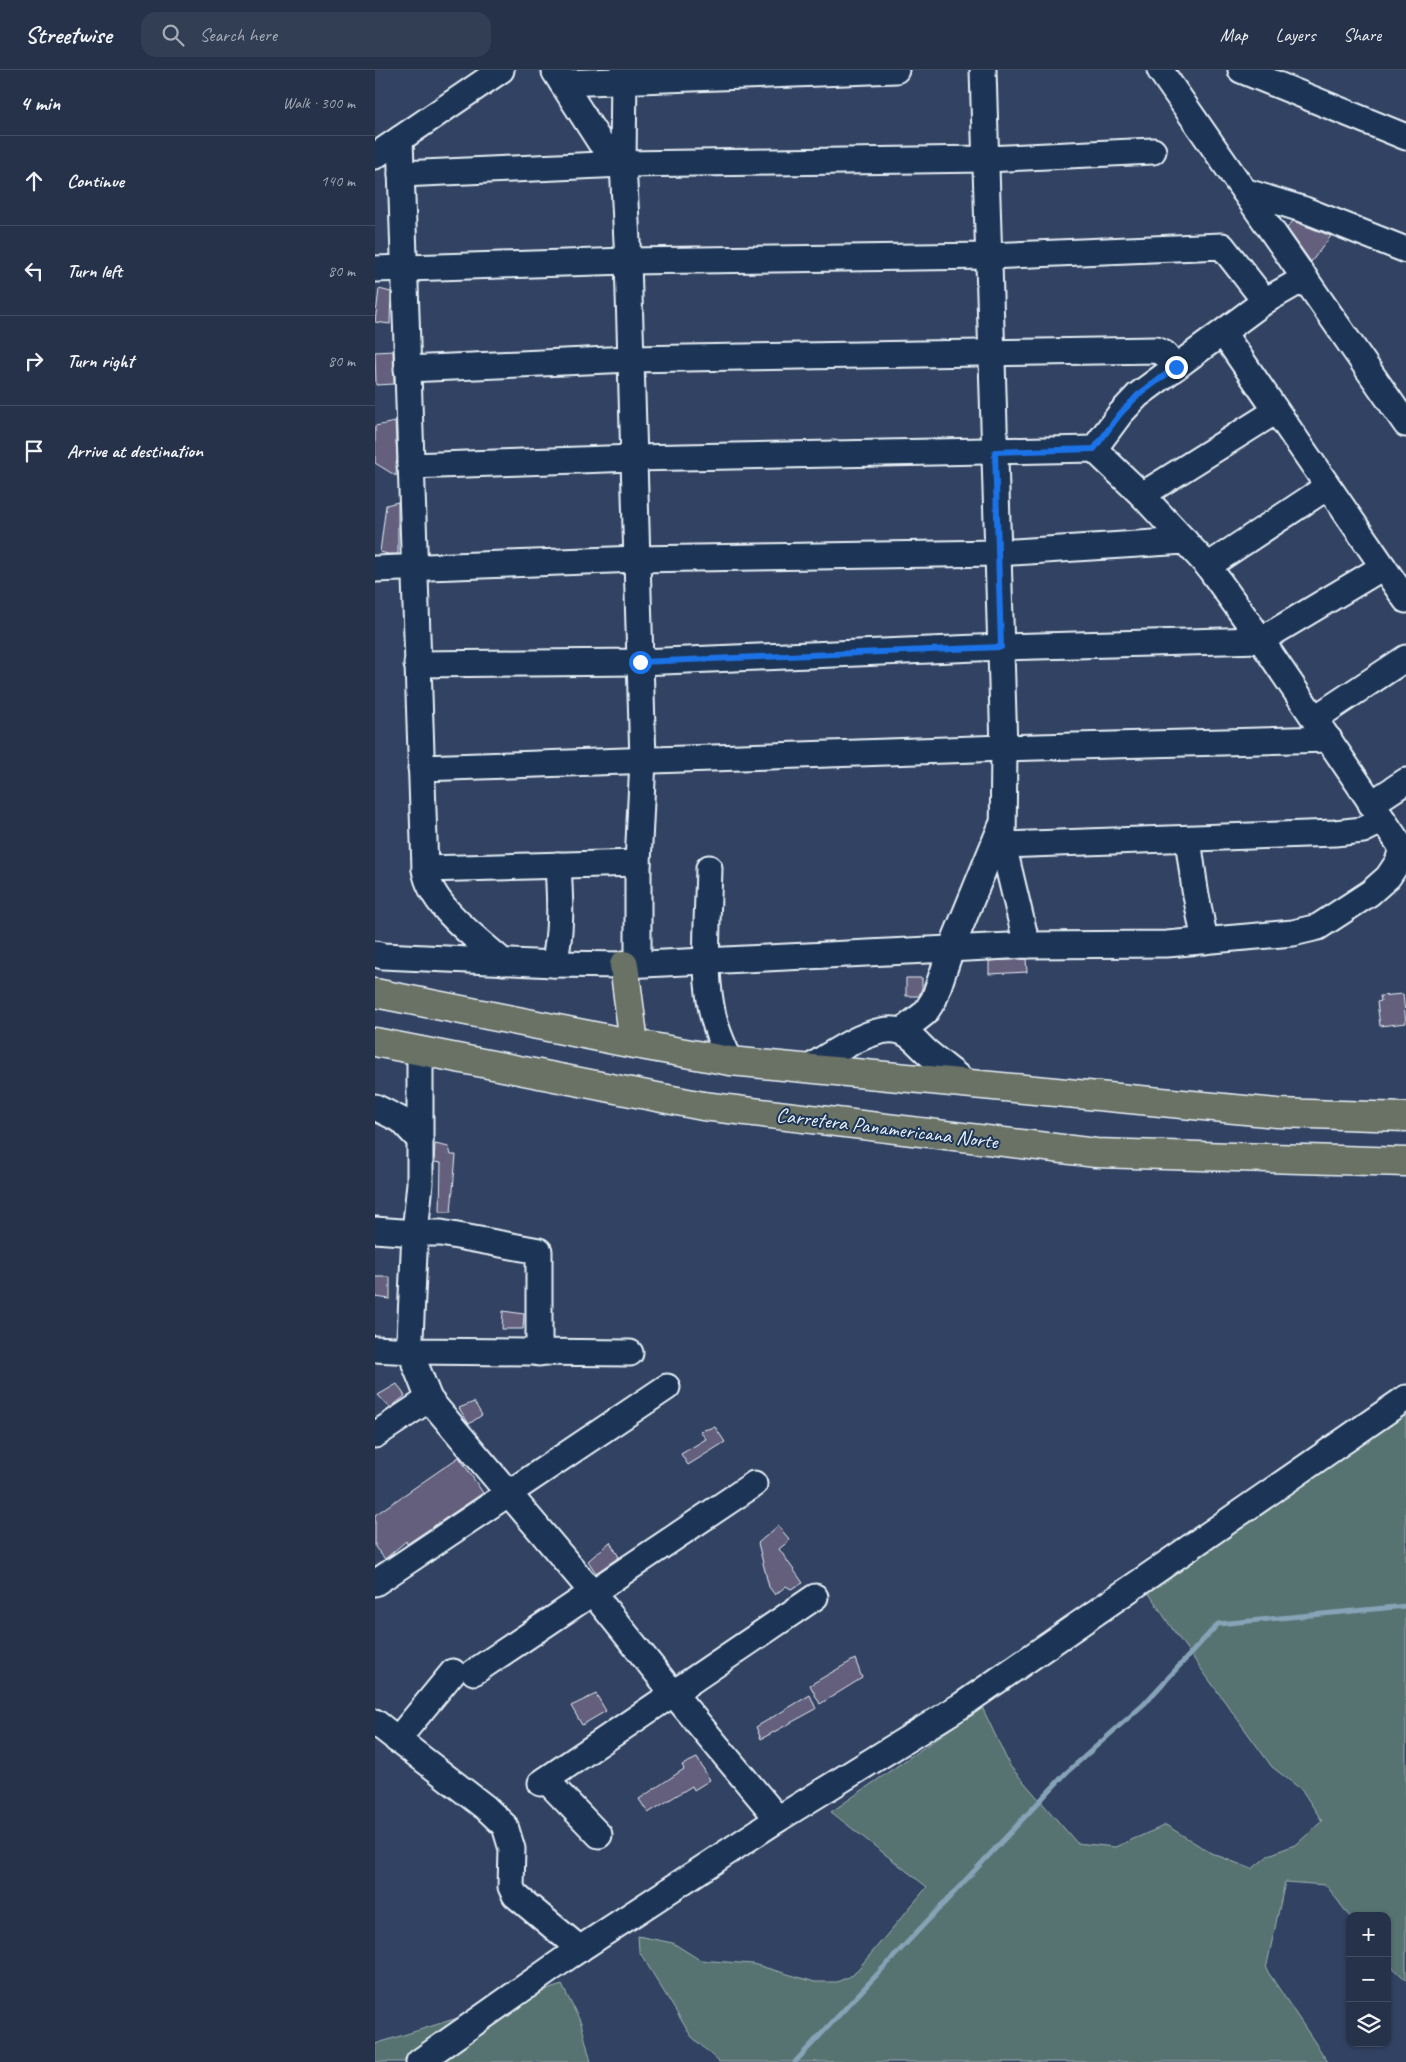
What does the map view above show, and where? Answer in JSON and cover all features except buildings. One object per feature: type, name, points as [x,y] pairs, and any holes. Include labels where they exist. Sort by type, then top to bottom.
[{"type":"highway","points":[[631,964],[633,1044]]},
{"type":"highway","points":[[375,993],[633,1044],[730,1061],[1277,1113],[1406,1117]]},
{"type":"highway","name":"Carretera Panamericana Norte","points":[[375,1042],[703,1106],[1097,1153],[1406,1162]]},
{"type":"street","points":[[375,156],[501,70]]},
{"type":"street","points":[[557,77],[896,70]]},
{"type":"street","points":[[983,70],[1004,748],[1003,845],[1027,945]]},
{"type":"street","points":[[1241,70],[1406,137]]},
{"type":"street","points":[[1283,70],[1300,94]]},
{"type":"street","points":[[1163,71],[1406,424]]},
{"type":"street","points":[[624,75],[623,164],[628,261],[643,760],[639,863],[631,964]]},
{"type":"street","points":[[557,77],[600,142],[623,164]]},
{"type":"street","points":[[400,139],[425,869],[432,892],[457,920],[503,962]]},
{"type":"street","points":[[401,174],[623,164],[986,159],[1153,151]]},
{"type":"street","points":[[1244,191],[1305,210],[1406,250]]},
{"type":"street","points":[[375,269],[628,261],[989,256],[1222,246],[1265,301]]},
{"type":"street","points":[[1094,449],[1120,414],[1138,395],[1265,301],[1305,278]]},
{"type":"street","points":[[1223,333],[1406,600]]},
{"type":"street","points":[[407,369],[631,359],[1157,350],[1165,354],[1176,367]]},
{"type":"street","points":[[1143,495],[1276,411]]},
{"type":"street","points":[[375,954],[383,956],[554,964],[631,964],[1027,945],[1167,944],[1293,933],[1318,927],[1370,893],[1387,877],[1401,857],[1402,848],[1261,640],[1208,566],[1143,495],[1094,449],[634,458],[410,466]]},
{"type":"street","points":[[1208,566],[1327,487]]},
{"type":"street","points":[[375,569],[637,559],[998,553],[1185,541]]},
{"type":"street","points":[[417,664],[640,662],[1001,647],[1261,640],[1383,567]]},
{"type":"street","points":[[1314,719],[1406,658]]},
{"type":"street","points":[[421,768],[1329,739]]},
{"type":"street","points":[[1003,845],[1335,833],[1363,830],[1406,781]]},
{"type":"street","points":[[902,1031],[925,1013],[934,999],[951,949],[1003,820]]},
{"type":"street","points":[[1189,839],[1195,890],[1205,941]]},
{"type":"street","points":[[425,869],[639,863]]},
{"type":"street","points":[[554,964],[560,932],[558,865]]},
{"type":"street","points":[[709,868],[707,960],[711,1006],[720,1037],[730,1061]]},
{"type":"street","points":[[809,1068],[832,1053],[875,1032],[889,1028],[902,1031],[967,1084]]},
{"type":"street","points":[[420,1050],[421,1183],[415,1233],[409,1325],[412,1352],[417,1371],[429,1399],[592,1592],[778,1819]]},
{"type":"street","points":[[375,1107],[401,1120],[420,1140]]},
{"type":"street","points":[[375,1230],[441,1233],[539,1251],[539,1353]]},
{"type":"street","points":[[375,1349],[412,1352],[630,1353]]},
{"type":"street","points":[[375,1583],[667,1387]]},
{"type":"street","points":[[419,2062],[580,1949],[778,1819],[962,1705],[1406,1398]]},
{"type":"street","points":[[375,1435],[429,1399]]},
{"type":"street","points":[[397,1740],[463,1672],[592,1592],[754,1484]]},
{"type":"street","points":[[599,1835],[543,1781],[815,1597]]},
{"type":"street","points":[[375,1722],[486,1808],[505,1826],[512,1849],[511,1887],[515,1895],[580,1949]]},
{"type":"green space","points":[[1406,1413],[1406,1980],[1391,1966],[1391,1912],[1346,1912],[1326,1885],[1285,1882],[1266,1969],[1328,2062],[719,2062],[691,2036],[639,1951],[638,1936],[673,1943],[700,1960],[753,1964],[815,1982],[837,1982],[853,1975],[927,1887],[831,1812],[982,1707],[1010,1766],[1077,1843],[1115,1847],[1166,1825],[1211,1853],[1252,1869],[1269,1855],[1297,1844],[1322,1821],[1302,1790],[1272,1767],[1173,1630],[1148,1592]]},
{"type":"green space","points":[[562,1985],[581,2023],[591,2062],[375,2062],[375,2044]]},
{"type":"waterway","points":[[795,2062],[1066,1773],[1144,1704],[1218,1624],[1406,1606]]},
{"type":"route","points":[[640,662],[1001,647],[995,452],[1094,449],[1120,414],[1138,395],[1176,367]]}]
